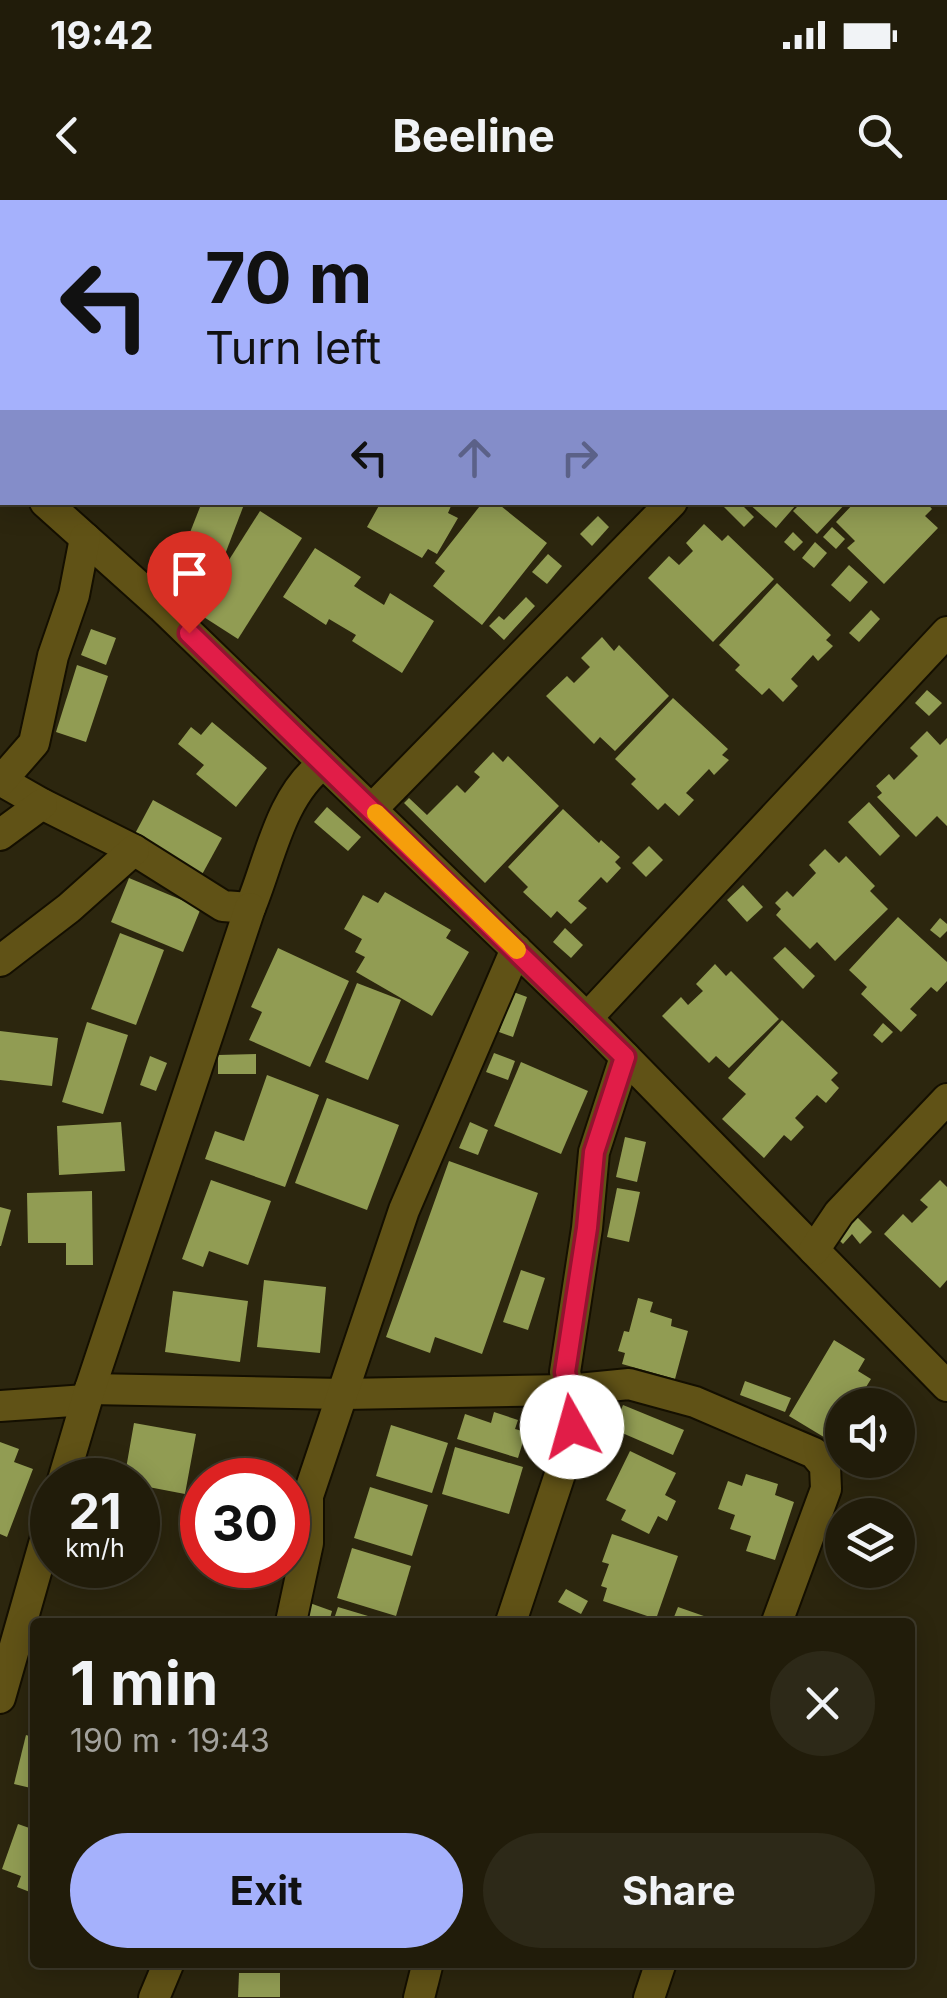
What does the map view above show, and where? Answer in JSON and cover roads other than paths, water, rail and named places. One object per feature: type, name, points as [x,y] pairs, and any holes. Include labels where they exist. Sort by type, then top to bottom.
[{"type":"street","points":[[49,505],[587,1018],[947,1386]]},
{"type":"street","points":[[372,809],[658,506]]},
{"type":"street","points":[[85,538],[74,595],[54,656],[34,743],[1,781],[134,850],[223,906],[250,908]]},
{"type":"street","points":[[587,1018],[947,632]]},
{"type":"street","points":[[69,1458],[250,908],[294,796],[306,776],[323,764]]},
{"type":"street","points":[[0,835],[42,804]]},
{"type":"street","points":[[0,961],[134,850]]},
{"type":"street","points":[[292,1618],[308,1543],[308,1496],[342,1394],[404,1210],[516,950]]},
{"type":"street","points":[[512,1618],[568,1450],[573,1405],[565,1372],[594,1152],[625,1057]]},
{"type":"street","points":[[814,1250],[839,1213],[947,1099]]},
{"type":"street","points":[[0,1406],[88,1395],[568,1390],[629,1384],[695,1402],[814,1453],[825,1466],[826,1488],[779,1618]]},
{"type":"street","points":[[0,1698],[31,1588]]},
{"type":"street","points":[[154,1998],[166,1968]]},
{"type":"street","points":[[419,1998],[426,1968]]},
{"type":"street","points":[[649,1998],[659,1968]]}]
